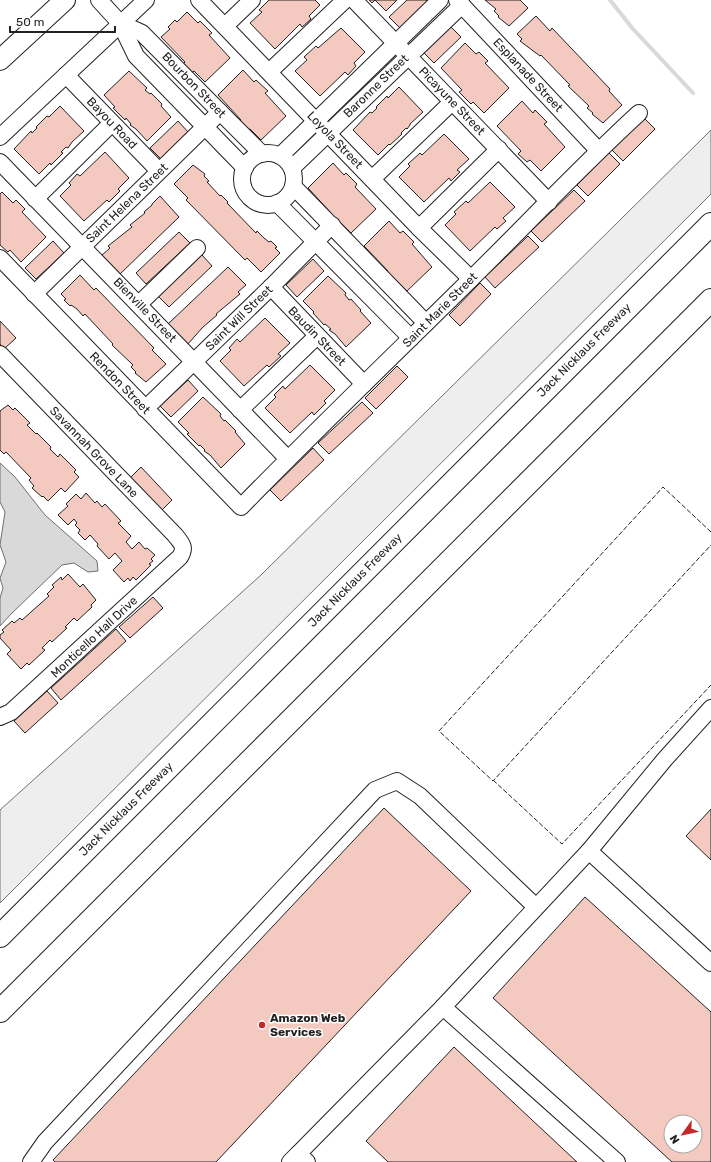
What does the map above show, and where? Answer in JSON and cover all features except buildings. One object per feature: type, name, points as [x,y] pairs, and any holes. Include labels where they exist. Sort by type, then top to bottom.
[{"type":"highway","name":"Jack Nicklaus Freeway","points":[[0,936],[711,224]]},
{"type":"highway","points":[[0,1011],[711,300]]},
{"type":"main road","points":[[0,60],[65,0]]},
{"type":"street","name":"Bourbon Street","points":[[99,0],[120,23],[136,56],[245,168]]},
{"type":"street","points":[[0,137],[146,0]]},
{"type":"street","name":"Loyola Street","points":[[199,0],[471,280]]},
{"type":"street","points":[[225,26],[252,0]]},
{"type":"street","points":[[270,72],[345,0]]},
{"type":"street","name":"Picayune Street","points":[[354,0],[549,202]]},
{"type":"street","name":"Baronne Street","points":[[280,156],[440,0]]},
{"type":"street","name":"Baronne Street","points":[[292,168],[408,56],[459,2]]},
{"type":"street","name":"Esplanade Street","points":[[459,2],[598,150]]},
{"type":"street","name":"Bourbon Street","points":[[120,23],[142,33],[262,154]]},
{"type":"street","name":"Bayou Road","points":[[66,75],[159,171]]},
{"type":"street","points":[[372,178],[452,102]]},
{"type":"street","name":"Saint Helena Street","points":[[34,294],[220,112]]},
{"type":"street","name":"Saint Marie Street","points":[[241,508],[288,459],[549,202],[598,150],[639,113]]},
{"type":"street","points":[[35,199],[112,123]]},
{"type":"street","points":[[419,228],[499,149]]},
{"type":"street","points":[[271,153],[280,156],[287,161],[292,168],[294,177],[290,194],[277,204],[268,205],[259,203],[252,199],[244,190],[242,181],[245,168],[254,158],[262,154],[271,153]]},
{"type":"street","name":"Bienville Street","points":[[0,162],[195,361],[288,459]]},
{"type":"street","points":[[293,186],[426,324]]},
{"type":"street","points":[[277,204],[411,338]]},
{"type":"street","name":"Saint Will Street","points":[[145,409],[271,287],[332,225]]},
{"type":"street","points":[[139,304],[197,248]]},
{"type":"street","name":"Rendon Street","points":[[0,258],[241,508]]},
{"type":"street","name":"Baudin Street","points":[[271,287],[364,384]]},
{"type":"street","points":[[240,410],[317,336]]},
{"type":"street","name":"Savannah Grove Lane","points":[[0,354],[175,535],[183,545],[184,552]]},
{"type":"street","name":"Monticello Hall Drive","points":[[0,717],[11,712],[184,552]]},
{"type":"street","points":[[298,1159],[589,851],[665,759],[711,708]]},
{"type":"street","points":[[31,1162],[45,1142],[376,790],[397,781],[420,796],[536,907]]},
{"type":"street","points":[[589,851],[711,963]]},
{"type":"street","points":[[443,1007],[617,1162]]},
{"type":"shaded area","points":[[711,130],[711,194],[0,903],[0,810],[261,575]]},
{"type":"shaded area","points":[[0,463],[15,477],[45,515],[97,561],[98,571],[88,572],[74,563],[62,565],[0,626],[0,598],[3,588],[0,578],[6,562],[0,545],[5,512],[0,502]]},
{"type":"waterway","points":[[610,0],[633,29],[693,93]]},
{"type":"fence","points":[[711,532],[663,487],[439,731],[493,781],[711,545]]},
{"type":"fence","points":[[493,780],[562,844],[711,685]]},
{"type":"place","name":"Amazon Web Services","points":[[262,1025]]}]
